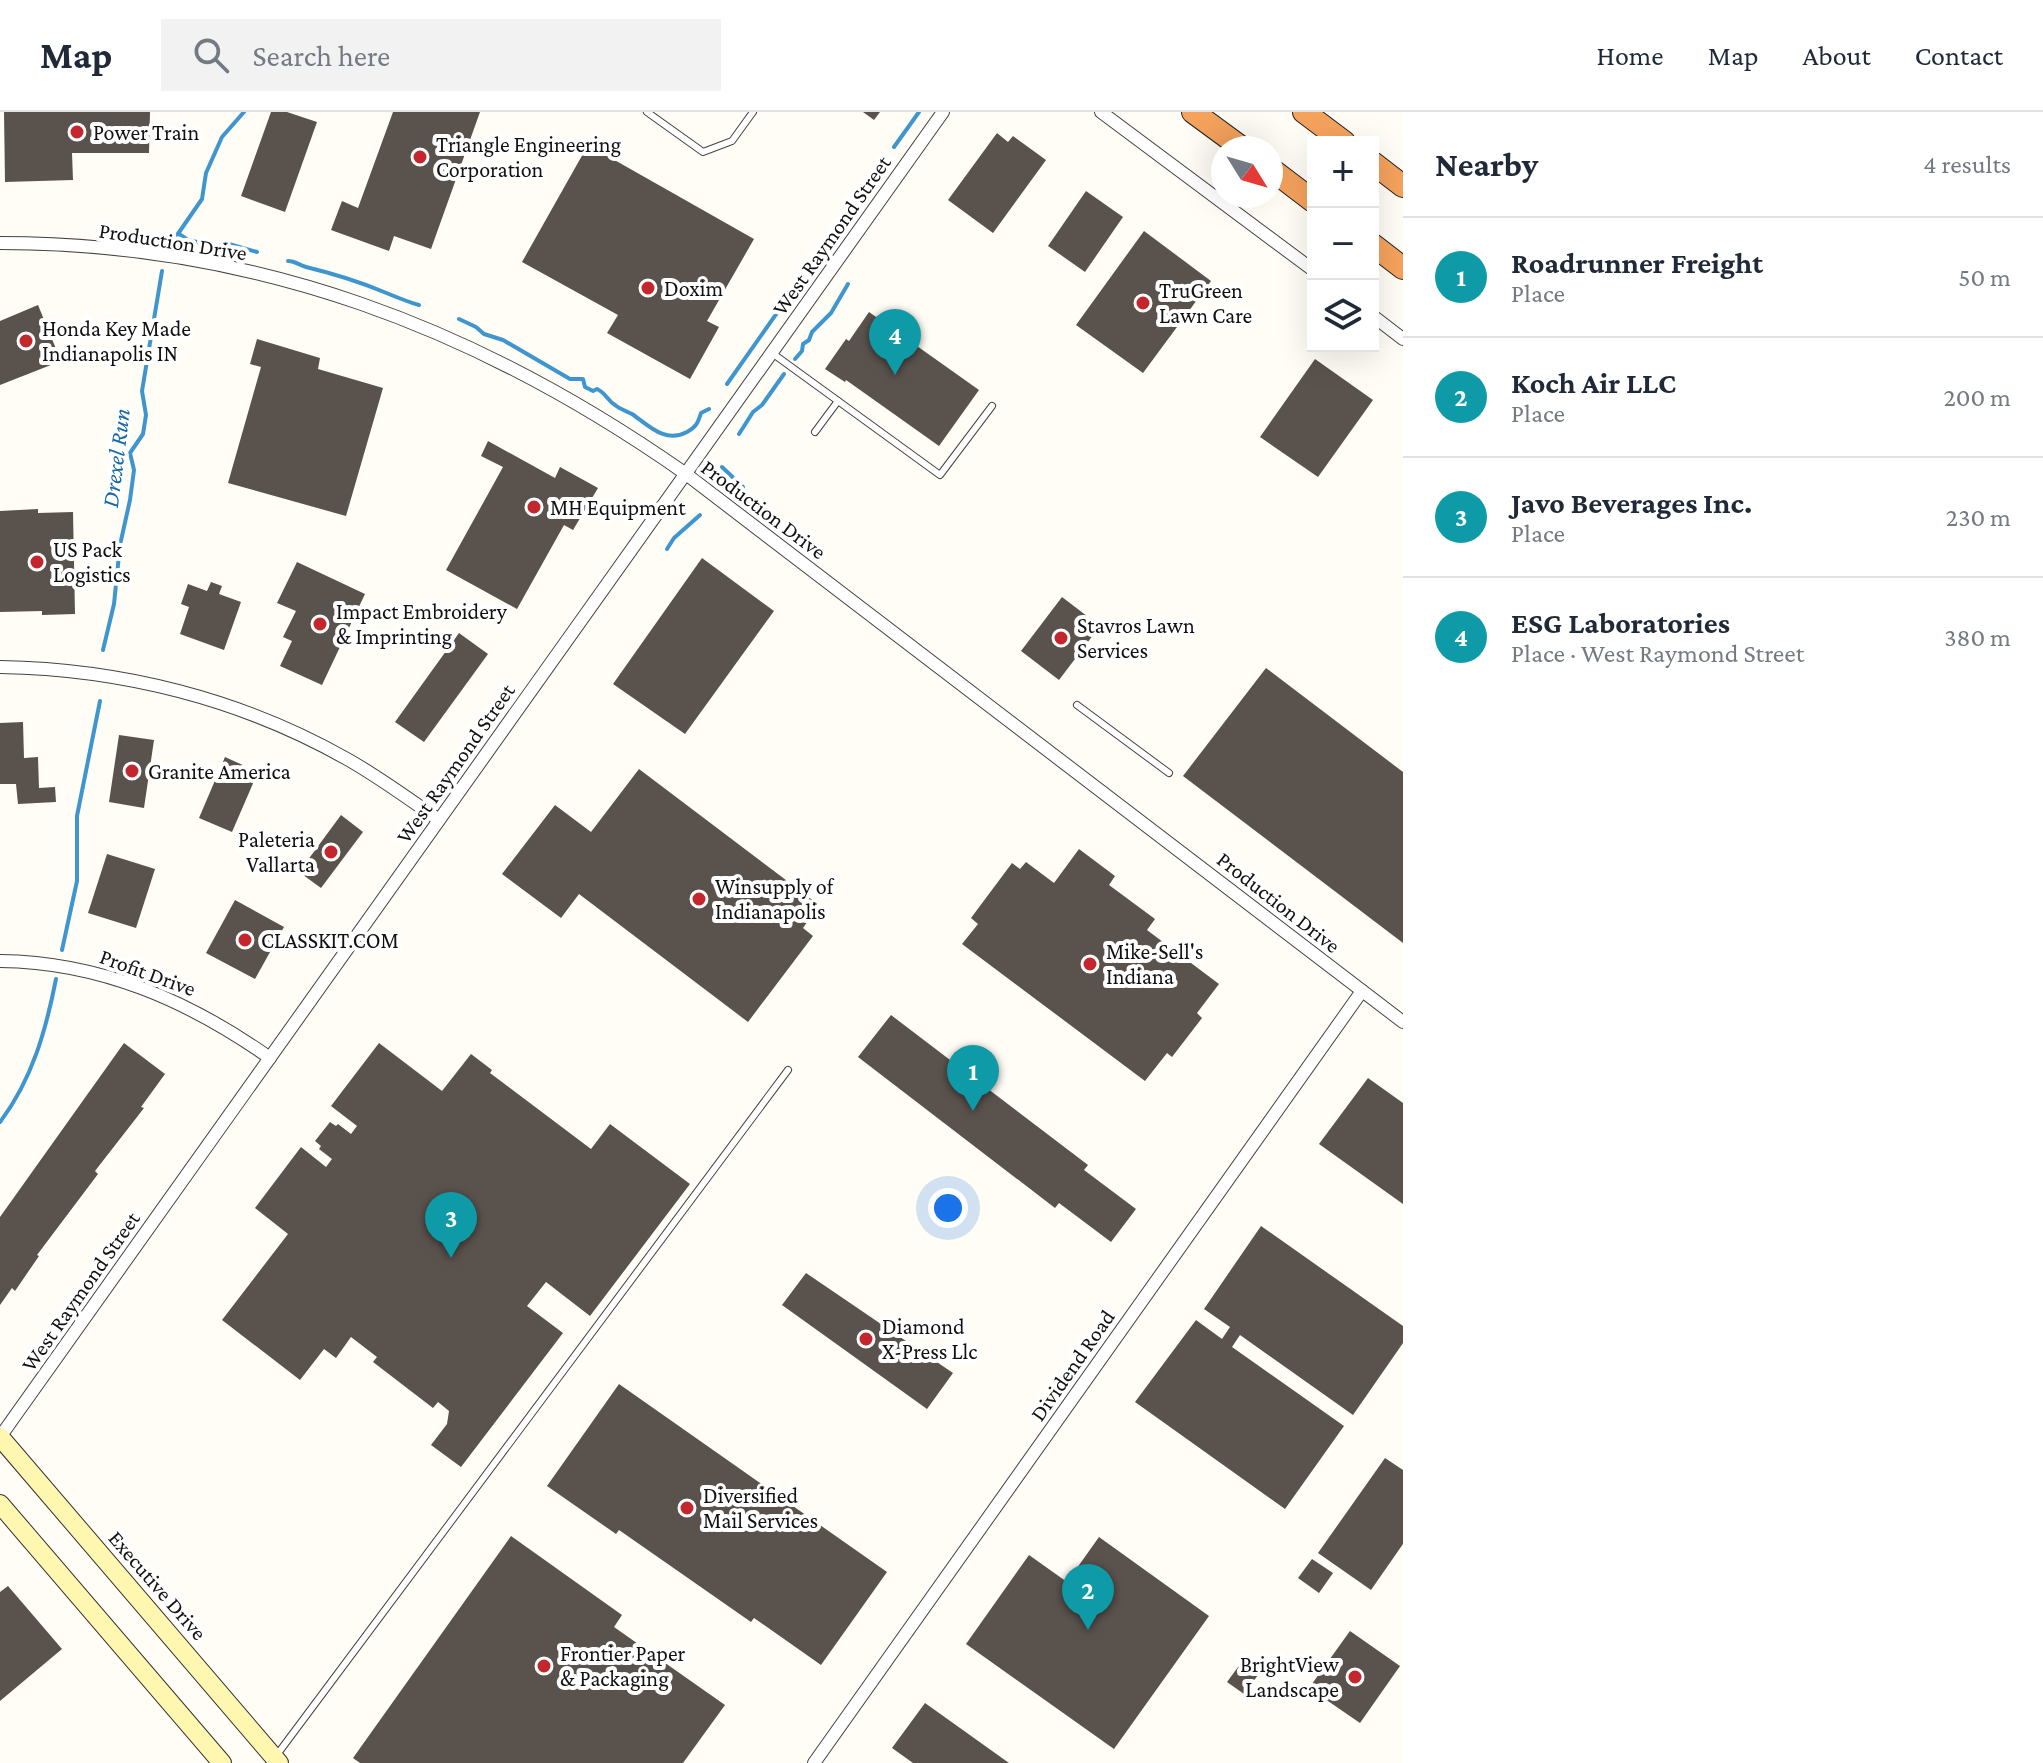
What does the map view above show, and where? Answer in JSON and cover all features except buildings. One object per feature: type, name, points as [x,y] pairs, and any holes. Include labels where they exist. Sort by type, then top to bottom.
[{"type":"highway","points":[[1193,112],[1226,136]]},
{"type":"highway","points":[[1304,112],[1336,136]]},
{"type":"highway","points":[[1379,168],[1403,186]]},
{"type":"highway","points":[[1283,178],[1307,196]]},
{"type":"highway","points":[[1379,250],[1403,268]]},
{"type":"street","name":"West Raymond Street","points":[[0,1437],[943,112]]},
{"type":"street","points":[[1101,112],[1307,266]]},
{"type":"street","name":"Production Drive","points":[[0,243],[158,254],[232,268],[362,303],[449,336],[498,359],[606,420],[686,474],[1403,1022]]},
{"type":"street","points":[[1379,321],[1403,339]]},
{"type":"street","points":[[0,667],[106,675],[165,687],[223,704],[279,725],[327,748],[373,774],[439,820]]},
{"type":"street","name":"Profit Drive","points":[[0,961],[78,969],[136,984],[199,1012],[270,1058]]},
{"type":"street","name":"Dividend Road","points":[[814,1763],[1362,991]]},
{"type":"street","name":"Executive Drive","points":[[0,1437],[274,1761]]},
{"type":"street","points":[[0,1504],[222,1763]]},
{"type":"lane","points":[[647,112],[703,152],[732,141],[753,112]]},
{"type":"lane","points":[[772,353],[940,475],[992,406]]},
{"type":"lane","points":[[815,432],[838,401]]},
{"type":"lane","points":[[1077,705],[1169,773]]},
{"type":"lane","points":[[274,1761],[788,1070]]},
{"type":"waterway","name":"Drexel Run","points":[[173,241],[202,199],[206,173],[222,137],[244,112]]},
{"type":"waterway","points":[[894,147],[919,112]]},
{"type":"waterway","points":[[727,384],[881,165]]},
{"type":"waterway","points":[[179,234],[188,240],[215,246],[229,244],[257,252]]},
{"type":"waterway","points":[[288,261],[419,305]]},
{"type":"waterway","name":"Drexel Run","points":[[103,650],[114,604],[120,545],[130,500],[134,470],[130,453],[143,434],[146,415],[142,391],[162,271]]},
{"type":"waterway","points":[[795,359],[812,332],[831,313],[848,284]]},
{"type":"waterway","points":[[459,319],[484,334],[503,340],[570,379],[583,379],[585,387],[593,391],[597,389],[612,403],[664,434],[671,436],[687,432],[696,424],[701,413],[709,409]]},
{"type":"waterway","points":[[739,434],[784,374]]},
{"type":"waterway","points":[[722,467],[743,487]]},
{"type":"waterway","points":[[667,549],[674,538],[700,515]]},
{"type":"waterway","name":"Drexel Run","points":[[62,950],[77,881],[77,816],[100,701]]},
{"type":"waterway","name":"Drexel Run","points":[[0,1122],[29,1072],[48,1017],[56,979]]},
{"type":"place","name":"Power Train","points":[[77,132]]},
{"type":"place","name":"Triangle Engineering Corporation","points":[[420,157]]},
{"type":"place","name":"Doxim","points":[[648,288]]},
{"type":"place","name":"TruGreen Lawn Care","points":[[1143,303]]},
{"type":"place","name":"Honda Key Made Indianapolis IN","points":[[26,341]]},
{"type":"place","name":"ESG Laboratories","points":[[895,375]]},
{"type":"place","name":"MH Equipment","points":[[534,507]]},
{"type":"place","name":"US Pack Logistics","points":[[37,562]]},
{"type":"place","name":"Impact Embroidery & Imprinting","points":[[320,624]]},
{"type":"place","name":"Stavros Lawn Services","points":[[1061,638]]},
{"type":"place","name":"Granite America","points":[[132,771]]},
{"type":"place","name":"Paleteria Vallarta","points":[[331,852]]},
{"type":"place","name":"Winsupply of Indianapolis","points":[[699,899]]},
{"type":"place","name":"CLASSKIT.COM","points":[[245,940]]},
{"type":"place","name":"Mike-Sell's Indiana","points":[[1090,964]]},
{"type":"place","name":"Roadrunner Freight","points":[[973,1111]]},
{"type":"place","name":"Javo Beverages Inc.","points":[[451,1258]]},
{"type":"place","name":"Diamond X-Press Llc","points":[[866,1339]]},
{"type":"place","name":"Diversified Mail Services","points":[[687,1508]]},
{"type":"place","name":"Koch Air LLC","points":[[1088,1630]]},
{"type":"place","name":"Frontier Paper & Packaging","points":[[544,1666]]},
{"type":"place","name":"BrightView Landscape","points":[[1355,1677]]}]
